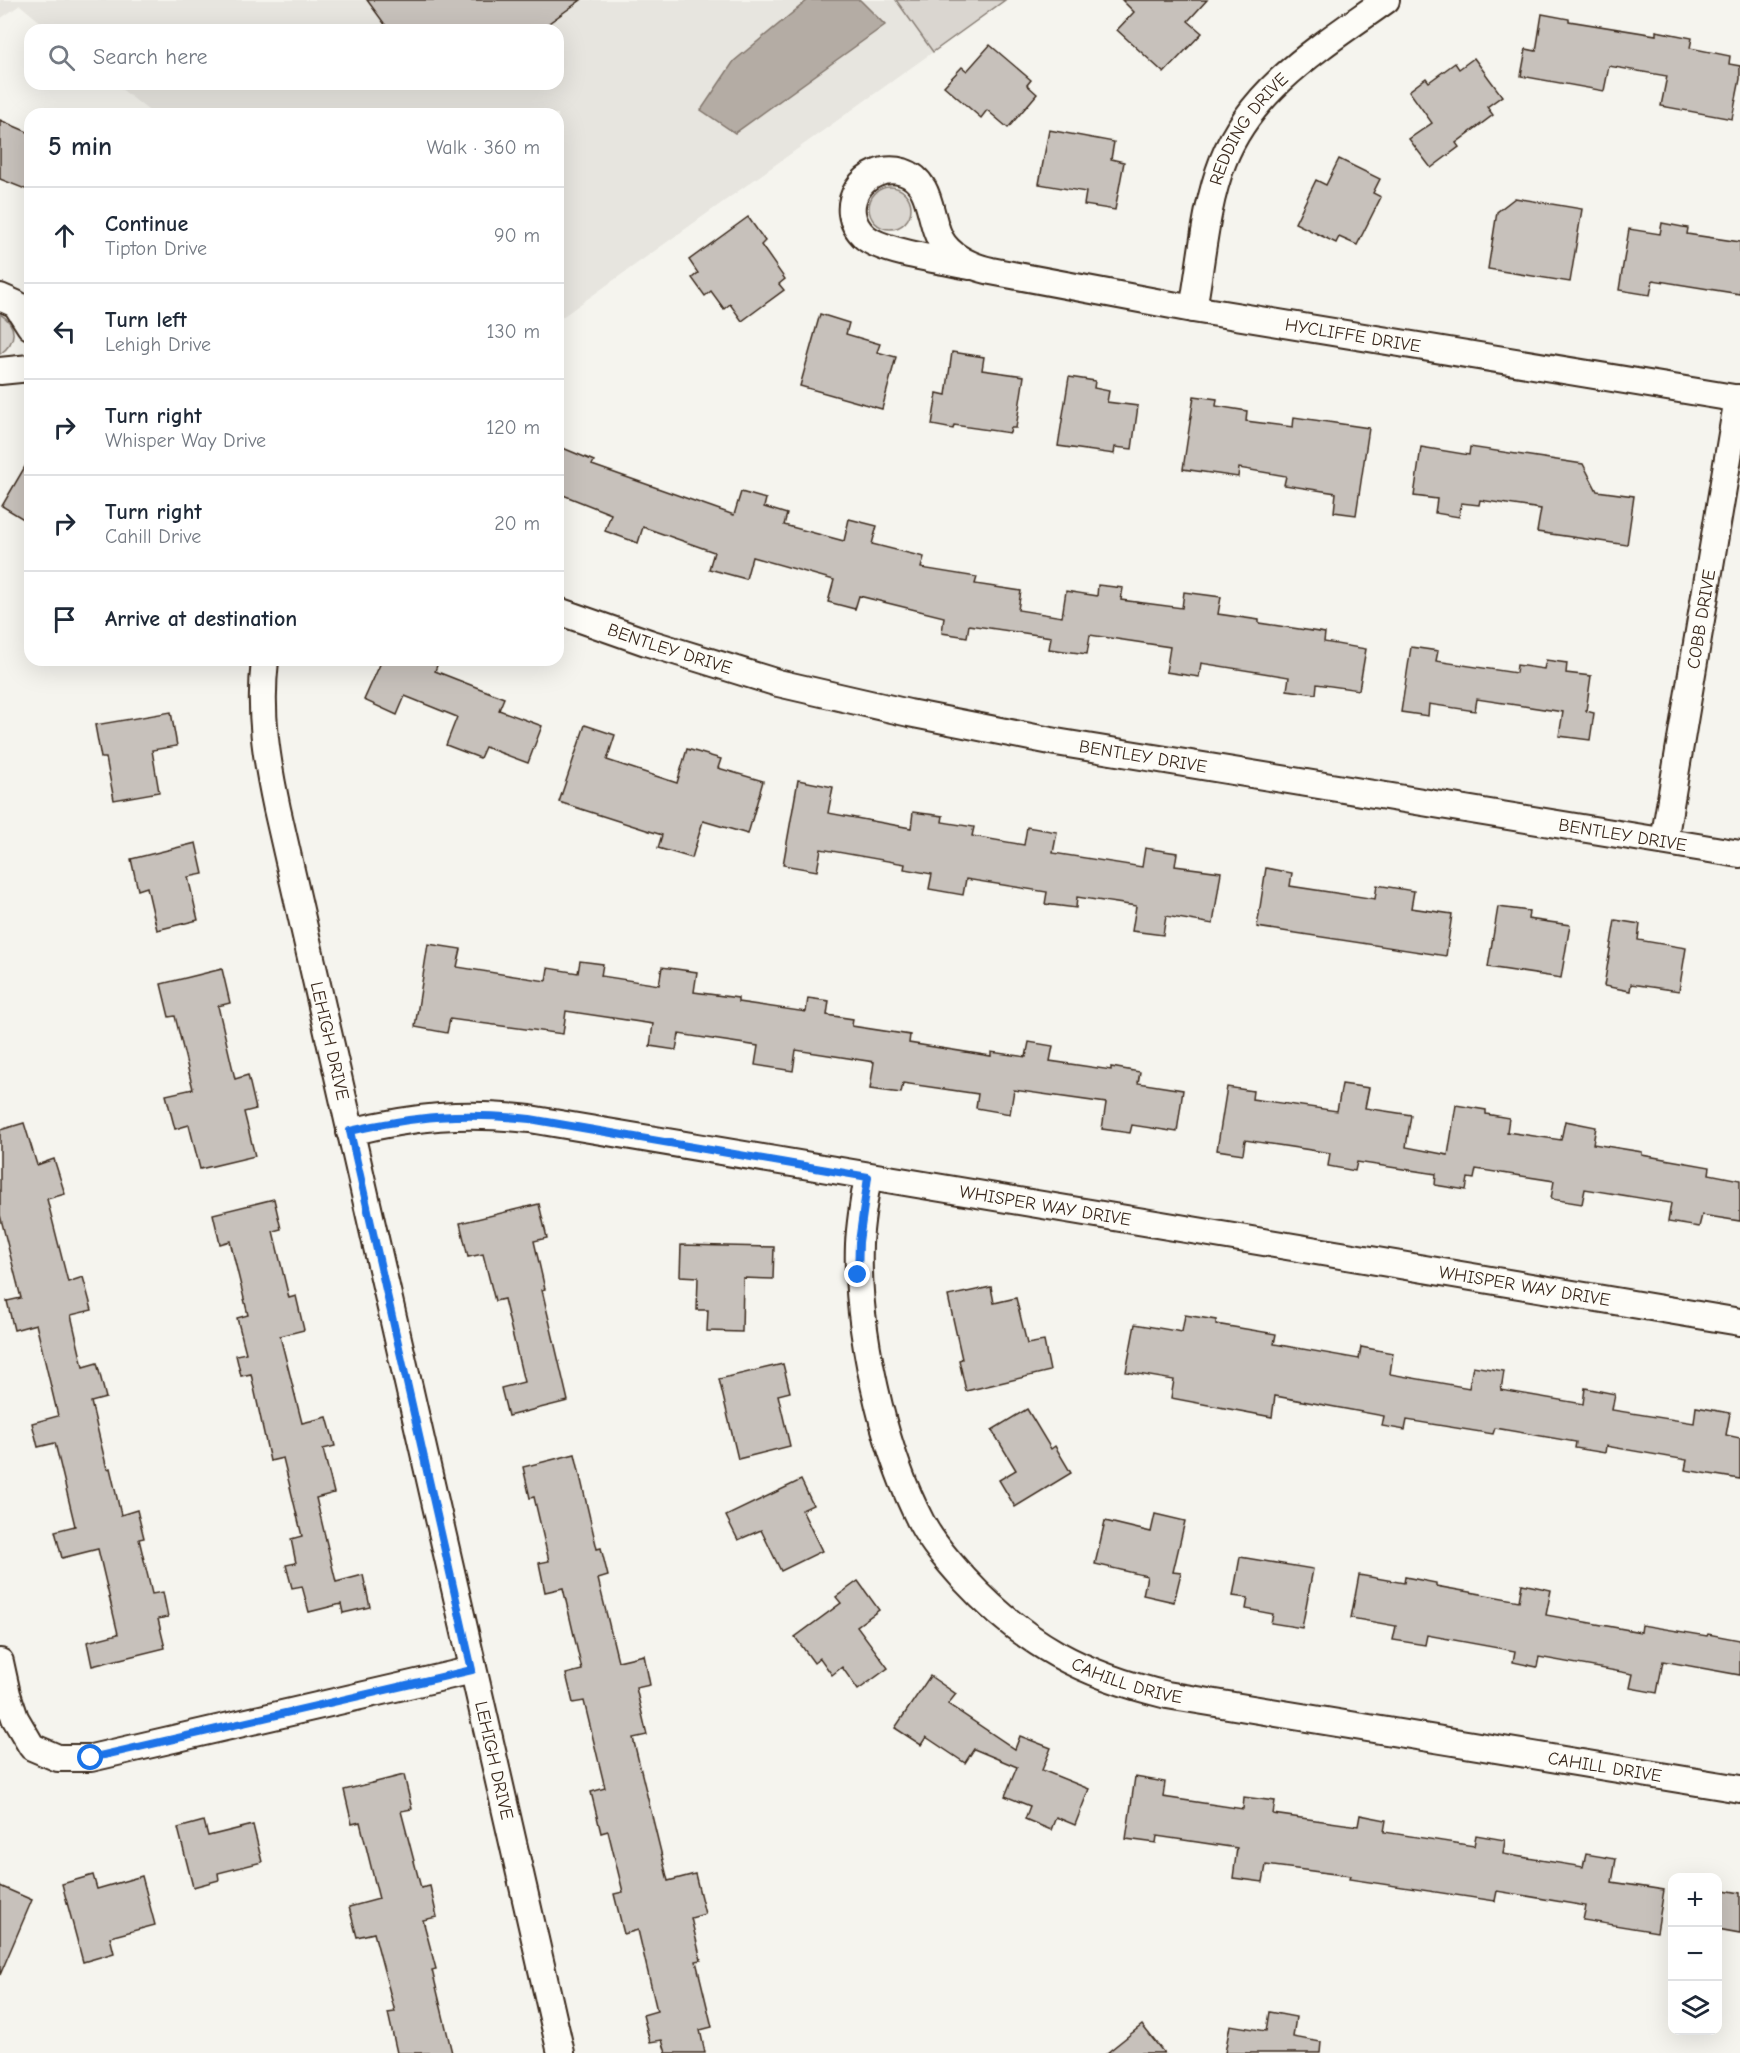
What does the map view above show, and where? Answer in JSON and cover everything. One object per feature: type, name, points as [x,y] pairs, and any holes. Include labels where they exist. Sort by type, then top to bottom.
[{"type":"street","name":"REDDING DRIVE","points":[[1193,309],[1213,197],[1223,162],[1232,142],[1264,96],[1296,67],[1386,0]]},
{"type":"street","name":"HYCLIFFE DRIVE","points":[[970,266],[945,246],[937,233],[925,191],[918,181],[905,173],[893,170],[879,171],[866,178],[857,188],[851,202],[852,215],[857,229],[866,238],[886,247],[970,266],[1193,309],[1739,399]]},
{"type":"street","points":[[0,297],[16,304],[24,317]]},
{"type":"street","points":[[0,371],[24,369]]},
{"type":"street","name":"COBB DRIVE","points":[[1664,841],[1739,399]]},
{"type":"street","name":"BENTLEY DRIVE","points":[[564,613],[648,643],[777,683],[909,713],[1056,742],[1740,854]]},
{"type":"street","name":"LEHIGH DRIVE","points":[[265,666],[261,713],[268,768],[561,2053]]},
{"type":"street","name":"WHISPER WAY DRIVE","points":[[350,1131],[421,1118],[456,1115],[494,1115],[530,1119],[1740,1322]]},
{"type":"street","name":"CAHILL DRIVE","points":[[868,1177],[859,1242],[858,1275],[861,1315],[887,1439],[901,1479],[922,1524],[949,1562],[984,1601],[1016,1629],[1057,1655],[1092,1672],[1131,1686],[1167,1695],[1740,1789]]},
{"type":"street","points":[[0,1662],[15,1718],[32,1747],[58,1758],[91,1758],[472,1670]]},
{"type":"shaded area","points":[[0,0],[896,0],[933,52],[564,316],[564,108],[145,108],[123,90],[564,90],[564,24],[43,24],[20,5],[0,19]]},
{"type":"shaded area","points":[[808,0],[860,0],[885,25],[735,133],[701,110],[734,61]]},
{"type":"shaded area","points":[[896,0],[1005,0],[933,52]]},
{"type":"shaded area","points":[[890,187],[905,193],[911,208],[905,223],[890,229],[875,223],[869,208],[875,193]]},
{"type":"shaded area","points":[[0,314],[10,323],[13,334],[10,344],[0,354]]},
{"type":"building","points":[[367,0],[581,0],[547,24],[385,24]]},
{"type":"building","points":[[1122,0],[1207,0],[1188,21],[1202,33],[1164,73],[1117,30],[1134,12]]},
{"type":"building","points":[[1542,14],[1569,19],[1569,21],[1656,35],[1656,31],[1692,38],[1690,48],[1730,56],[1729,64],[1740,66],[1740,79],[1732,119],[1661,106],[1667,76],[1609,66],[1604,91],[1521,76],[1526,49],[1536,51]]},
{"type":"building","points":[[990,45],[1031,80],[1027,85],[1037,94],[1008,128],[987,110],[981,118],[944,86],[962,67],[967,71]]},
{"type":"building","points":[[1474,58],[1502,96],[1487,107],[1493,115],[1456,143],[1459,147],[1431,168],[1409,139],[1432,123],[1409,91],[1426,78],[1429,82],[1455,63],[1459,69]]},
{"type":"building","points":[[0,120],[24,130],[24,189],[0,179]]},
{"type":"building","points":[[1049,130],[1114,142],[1111,159],[1124,162],[1115,210],[1084,205],[1086,192],[1039,184]]},
{"type":"building","points":[[1339,159],[1380,179],[1373,193],[1381,197],[1357,245],[1339,237],[1336,243],[1295,223],[1316,180],[1326,185]]},
{"type":"building","points":[[1515,198],[1582,209],[1570,282],[1488,269],[1497,212]]},
{"type":"building","points":[[748,217],[765,241],[761,245],[785,279],[779,284],[784,290],[742,321],[730,304],[724,309],[711,291],[705,296],[692,278],[698,273],[689,260]]},
{"type":"building","points":[[1662,223],[1688,228],[1687,234],[1740,242],[1740,294],[1653,280],[1650,295],[1619,290],[1629,229],[1660,234]]},
{"type":"building","points":[[820,314],[849,323],[846,334],[880,344],[877,352],[896,357],[882,409],[800,386]]},
{"type":"building","points":[[952,352],[984,357],[982,370],[1024,376],[1016,428],[1011,428],[1010,433],[954,425],[953,429],[932,425],[937,393],[946,395]]},
{"type":"building","points":[[1069,377],[1095,381],[1094,388],[1109,391],[1107,402],[1138,406],[1132,449],[1115,447],[1114,454],[1058,446]]},
{"type":"building","points":[[1194,396],[1217,399],[1216,406],[1247,411],[1246,421],[1293,427],[1294,417],[1369,428],[1356,515],[1334,512],[1336,493],[1284,485],[1286,476],[1239,468],[1238,477],[1183,469]]},
{"type":"building","points":[[1421,447],[1469,455],[1470,447],[1583,464],[1597,491],[1634,496],[1627,545],[1537,532],[1541,509],[1480,500],[1479,505],[1461,503],[1459,517],[1435,513],[1437,499],[1414,496]]},
{"type":"building","points":[[564,448],[594,461],[592,465],[734,515],[741,492],[766,499],[764,507],[787,514],[784,525],[844,541],[849,519],[877,526],[872,544],[924,557],[921,568],[977,577],[975,584],[1021,591],[1018,610],[1062,617],[1066,591],[1097,596],[1098,585],[1123,588],[1121,600],[1182,608],[1184,592],[1221,597],[1218,614],[1325,633],[1324,642],[1366,649],[1359,690],[1317,684],[1316,694],[1287,690],[1289,677],[1201,663],[1199,677],[1166,672],[1170,647],[1090,635],[1087,654],[1049,649],[1051,637],[969,625],[967,637],[942,633],[944,617],[859,596],[855,609],[828,602],[834,580],[752,557],[746,579],[709,569],[714,552],[643,527],[638,543],[605,531],[611,514],[564,495]]},
{"type":"building","points":[[24,468],[24,519],[2,506]]},
{"type":"building","points":[[1411,647],[1438,651],[1436,661],[1516,673],[1517,665],[1544,669],[1546,660],[1567,663],[1566,673],[1591,676],[1586,711],[1594,713],[1590,740],[1559,736],[1563,712],[1477,699],[1475,711],[1429,704],[1428,716],[1401,712]]},
{"type":"building","points":[[379,666],[437,666],[435,671],[504,698],[499,710],[542,726],[528,763],[485,747],[480,758],[446,745],[457,717],[405,696],[397,715],[364,700]]},
{"type":"building","points":[[171,712],[177,746],[152,750],[159,792],[114,800],[106,758],[101,758],[95,725]]},
{"type":"building","points":[[585,725],[615,735],[607,760],[677,783],[687,749],[721,759],[718,768],[763,781],[748,834],[703,821],[692,858],[658,848],[662,835],[559,802]]},
{"type":"building","points":[[798,780],[833,787],[828,813],[911,828],[913,812],[943,816],[942,822],[974,827],[972,836],[1024,845],[1027,827],[1057,832],[1053,853],[1142,867],[1145,848],[1177,853],[1175,866],[1221,872],[1213,924],[1166,916],[1163,935],[1132,931],[1136,906],[1077,897],[1076,908],[1045,904],[1047,892],[966,879],[963,895],[929,889],[932,874],[904,869],[905,864],[821,849],[817,871],[783,865]]},
{"type":"building","points":[[196,843],[203,874],[188,877],[198,920],[157,930],[147,887],[138,890],[131,859]]},
{"type":"building","points":[[1266,868],[1292,873],[1290,886],[1375,899],[1377,885],[1414,891],[1411,908],[1452,914],[1446,956],[1257,927]]},
{"type":"building","points":[[1498,907],[1529,911],[1528,919],[1570,925],[1561,978],[1488,967]]},
{"type":"building","points":[[1615,920],[1640,924],[1638,940],[1686,948],[1679,991],[1631,984],[1630,991],[1604,986]]},
{"type":"building","points":[[428,944],[461,949],[457,967],[546,981],[548,968],[578,973],[580,961],[603,964],[601,976],[659,985],[662,967],[697,972],[694,992],[738,998],[738,1002],[806,1012],[808,998],[829,1001],[827,1015],[853,1019],[852,1026],[910,1035],[909,1043],[991,1056],[991,1052],[1026,1057],[1029,1042],[1053,1046],[1050,1061],[1140,1072],[1138,1083],[1183,1090],[1177,1132],[1132,1125],[1130,1133],[1102,1129],[1106,1103],[1014,1090],[1010,1114],[976,1108],[978,1094],[903,1083],[901,1093],[870,1089],[874,1062],[796,1050],[793,1071],[755,1065],[758,1046],[679,1034],[676,1050],[650,1046],[653,1024],[566,1011],[563,1034],[450,1019],[447,1033],[415,1027]]},
{"type":"building","points":[[222,969],[230,1003],[218,1006],[235,1079],[248,1075],[256,1109],[244,1112],[255,1156],[200,1169],[189,1125],[175,1129],[166,1095],[193,1089],[175,1016],[169,1017],[161,984]]},
{"type":"building","points":[[1342,1084],[1369,1088],[1365,1108],[1411,1115],[1406,1147],[1448,1155],[1456,1105],[1486,1110],[1486,1114],[1509,1118],[1507,1132],[1561,1140],[1565,1121],[1596,1127],[1593,1144],[1710,1167],[1709,1174],[1740,1180],[1740,1221],[1702,1215],[1699,1227],[1668,1222],[1671,1203],[1585,1189],[1582,1204],[1551,1199],[1554,1181],[1476,1169],[1474,1179],[1468,1178],[1466,1190],[1435,1185],[1436,1174],[1357,1162],[1355,1171],[1328,1166],[1330,1153],[1245,1140],[1243,1154],[1217,1150],[1227,1087],[1253,1091],[1252,1099],[1337,1111]]},
{"type":"building","points":[[24,1123],[37,1165],[54,1159],[65,1194],[47,1199],[68,1282],[83,1277],[92,1310],[71,1315],[83,1367],[97,1363],[106,1398],[91,1402],[107,1469],[110,1468],[121,1515],[137,1510],[144,1538],[139,1539],[152,1594],[163,1592],[168,1617],[158,1619],[165,1648],[92,1666],[87,1642],[118,1634],[98,1549],[62,1558],[55,1531],[75,1526],[55,1443],[38,1447],[32,1423],[58,1416],[36,1324],[14,1330],[7,1301],[21,1298],[0,1215],[0,1130]]},
{"type":"building","points":[[274,1199],[281,1229],[273,1231],[289,1298],[296,1296],[304,1330],[280,1336],[302,1423],[327,1417],[335,1446],[323,1449],[334,1493],[316,1498],[336,1582],[363,1575],[370,1607],[343,1613],[341,1604],[309,1612],[302,1586],[292,1588],[286,1565],[296,1563],[291,1539],[302,1536],[283,1458],[270,1461],[251,1374],[241,1376],[236,1355],[246,1353],[237,1318],[248,1315],[230,1241],[220,1244],[213,1214]]},
{"type":"building","points":[[539,1204],[547,1238],[534,1241],[545,1289],[542,1290],[568,1401],[508,1416],[501,1388],[524,1382],[504,1299],[495,1301],[483,1254],[468,1257],[460,1223]]},
{"type":"building","points":[[681,1245],[774,1247],[773,1279],[743,1278],[742,1332],[707,1331],[708,1310],[697,1310],[698,1277],[680,1276]]},
{"type":"building","points":[[991,1287],[994,1303],[1016,1298],[1027,1344],[1044,1341],[1050,1371],[966,1391],[959,1360],[962,1359],[948,1296]]},
{"type":"building","points":[[1185,1315],[1216,1320],[1216,1324],[1276,1334],[1274,1344],[1359,1359],[1361,1347],[1393,1353],[1390,1374],[1469,1388],[1473,1366],[1504,1371],[1501,1390],[1583,1404],[1585,1388],[1615,1394],[1612,1410],[1694,1423],[1696,1407],[1730,1413],[1726,1435],[1740,1438],[1740,1479],[1685,1470],[1687,1460],[1606,1446],[1605,1453],[1575,1448],[1576,1442],[1495,1428],[1493,1434],[1407,1420],[1405,1430],[1382,1426],[1384,1416],[1275,1396],[1272,1417],[1171,1398],[1174,1380],[1126,1372],[1135,1324],[1182,1332]]},
{"type":"building","points":[[783,1364],[790,1392],[778,1395],[790,1446],[738,1459],[719,1379]]},
{"type":"building","points":[[1027,1409],[1051,1449],[1055,1446],[1071,1473],[1015,1507],[999,1480],[1016,1470],[992,1430]]},
{"type":"building","points":[[575,1454],[597,1549],[601,1548],[608,1576],[598,1579],[618,1661],[644,1655],[650,1685],[636,1688],[647,1735],[633,1738],[668,1881],[695,1874],[705,1914],[691,1918],[701,1960],[696,1961],[712,2027],[700,2030],[705,2053],[666,2053],[662,2040],[650,2042],[643,2015],[657,2011],[638,1930],[624,1934],[614,1894],[623,1892],[608,1831],[601,1833],[591,1792],[605,1788],[584,1701],[573,1703],[566,1674],[582,1670],[563,1588],[545,1592],[539,1563],[549,1561],[534,1497],[530,1498],[523,1467]]},
{"type":"building","points":[[801,1480],[813,1505],[802,1510],[822,1551],[781,1571],[761,1530],[738,1540],[726,1516]]},
{"type":"building","points":[[1155,1514],[1185,1521],[1173,1572],[1181,1573],[1174,1602],[1143,1595],[1147,1576],[1095,1564],[1105,1521],[1151,1532]]},
{"type":"building","points":[[1240,1557],[1313,1569],[1302,1628],[1271,1623],[1273,1614],[1246,1609],[1248,1598],[1233,1596]]},
{"type":"building","points":[[1359,1575],[1404,1583],[1405,1577],[1436,1583],[1436,1586],[1519,1601],[1522,1584],[1551,1590],[1546,1615],[1641,1632],[1642,1625],[1740,1640],[1740,1675],[1663,1661],[1657,1693],[1630,1688],[1633,1674],[1539,1657],[1537,1667],[1513,1662],[1515,1651],[1427,1635],[1425,1645],[1393,1640],[1396,1626],[1351,1618]]},
{"type":"building","points":[[858,1581],[879,1610],[857,1626],[888,1668],[858,1690],[842,1667],[832,1675],[820,1658],[814,1663],[795,1637],[841,1603],[836,1597]]},
{"type":"building","points":[[930,1676],[956,1694],[948,1704],[1015,1749],[1020,1736],[1051,1748],[1042,1770],[1089,1789],[1075,1825],[1056,1817],[1051,1830],[1025,1819],[1030,1806],[1005,1796],[1017,1767],[974,1749],[965,1763],[926,1737],[921,1745],[895,1728]]},
{"type":"building","points":[[404,1775],[412,1809],[401,1811],[421,1888],[430,1886],[437,1917],[423,1920],[436,1969],[432,1970],[452,2053],[397,2053],[388,2013],[395,2012],[374,1933],[357,1937],[349,1907],[379,1899],[360,1822],[352,1824],[344,1790]]},
{"type":"building","points":[[1135,1777],[1165,1782],[1163,1797],[1243,1809],[1244,1797],[1275,1801],[1273,1814],[1358,1826],[1360,1815],[1386,1820],[1384,1832],[1474,1846],[1476,1835],[1505,1840],[1503,1854],[1583,1867],[1586,1854],[1616,1859],[1612,1882],[1664,1890],[1657,1932],[1583,1920],[1586,1906],[1497,1891],[1495,1901],[1349,1879],[1350,1876],[1266,1865],[1263,1882],[1233,1878],[1237,1848],[1157,1836],[1156,1843],[1126,1839]]},
{"type":"building","points":[[204,1821],[208,1836],[253,1825],[262,1862],[218,1873],[219,1880],[193,1887],[178,1828]]},
{"type":"building","points":[[93,1875],[97,1889],[142,1876],[155,1925],[110,1937],[114,1953],[83,1962],[62,1884]]},
{"type":"building","points":[[0,1886],[32,1900],[0,1975]]},
{"type":"building","points":[[1722,1890],[1740,1893],[1740,1933],[1722,1930]]},
{"type":"building","points":[[1269,2012],[1296,2017],[1293,2037],[1321,2042],[1320,2053],[1225,2053],[1230,2025],[1266,2031]]},
{"type":"building","points":[[1142,2025],[1164,2053],[1107,2053]]},
{"type":"route","points":[[91,1758],[472,1670],[350,1131],[421,1118],[494,1115],[530,1119],[868,1177],[859,1242],[858,1275]]}]
